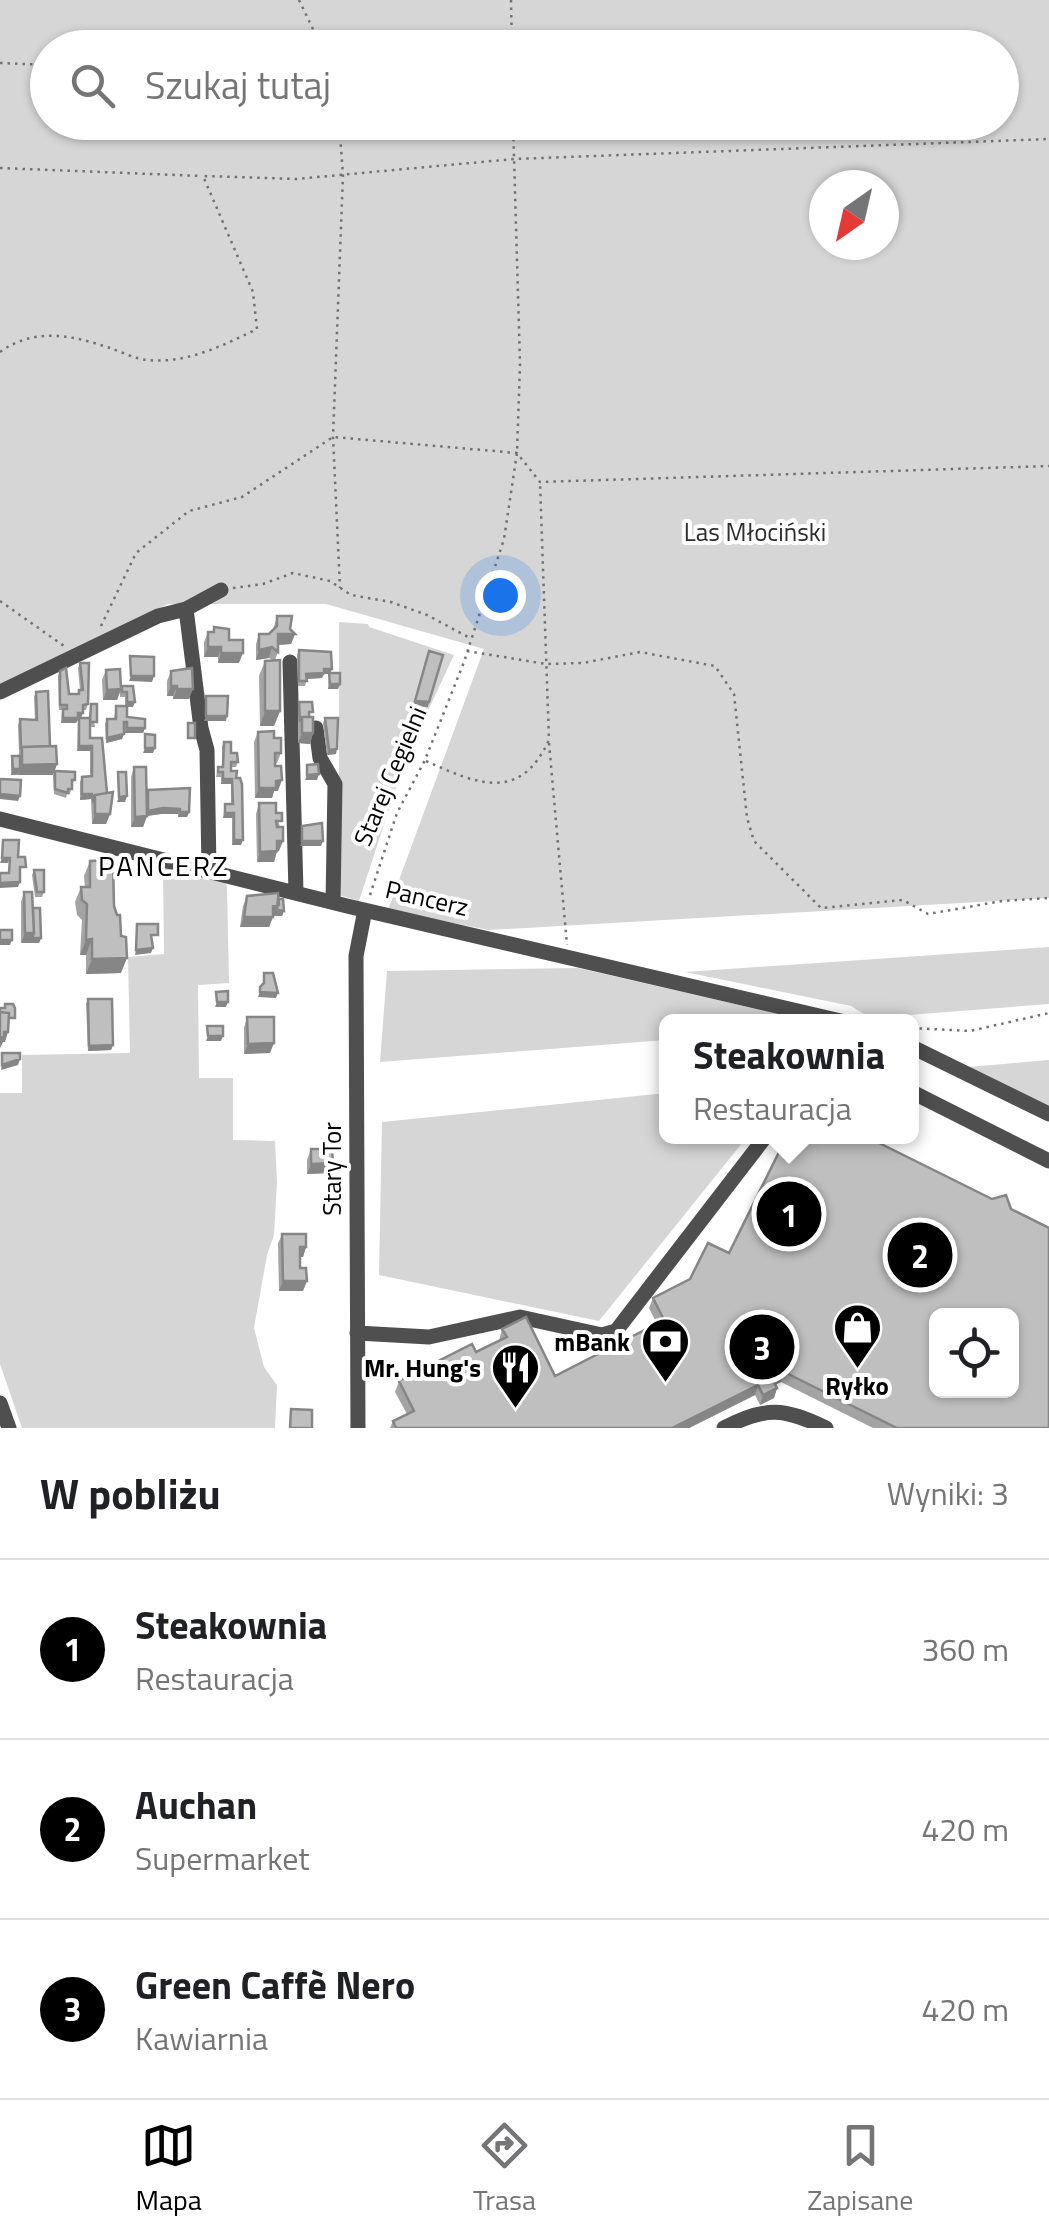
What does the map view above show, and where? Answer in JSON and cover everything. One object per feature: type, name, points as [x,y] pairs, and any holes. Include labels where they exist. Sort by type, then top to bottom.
[{"type":"street","points":[[0,692],[221,590]]},
{"type":"street","points":[[186,609],[207,750],[208,870]]},
{"type":"street","points":[[290,662],[296,892]]},
{"type":"street","points":[[316,728],[320,758],[335,784],[334,902]]},
{"type":"street","name":"Pancerz","points":[[0,819],[365,910],[811,1014]]},
{"type":"street","name":"Stary Tor","points":[[358,1428],[356,956],[365,910]]},
{"type":"street","points":[[919,1050],[1049,1114]]},
{"type":"street","points":[[919,1095],[1049,1160]]},
{"type":"street","points":[[357,1333],[429,1336],[520,1317],[602,1334],[616,1331],[760,1144]]},
{"type":"street","points":[[0,1403],[9,1428]]},
{"type":"street","points":[[724,1428],[754,1414],[774,1410],[802,1416],[826,1428]]},
{"type":"path","points":[[299,0],[313,30]]},
{"type":"path","points":[[511,0],[512,30]]},
{"type":"path","points":[[0,64],[30,64]]},
{"type":"path","points":[[0,168],[296,179],[514,159],[1049,139]]},
{"type":"path","points":[[340,140],[343,174],[333,437],[340,588]]},
{"type":"path","name":"Starej Cegielni","points":[[365,910],[398,813],[425,760],[464,662],[504,539],[517,453],[520,364],[513,140]]},
{"type":"path","points":[[0,352],[18,339],[59,335],[144,360],[180,360],[257,330],[253,292],[203,176]]},
{"type":"path","points":[[0,601],[84,650],[136,553],[189,510],[242,496],[333,437],[517,453],[540,482],[549,740],[568,956]]},
{"type":"path","points":[[540,482],[1049,466]]},
{"type":"path","points":[[221,590],[264,584],[293,572],[330,581],[351,595],[391,602],[427,615],[471,639]]},
{"type":"path","points":[[467,650],[546,664],[583,663],[640,652],[715,666],[734,694],[746,818],[754,841],[822,908],[903,900],[928,914],[1002,901],[1049,898]]},
{"type":"path","points":[[425,760],[461,776],[492,783],[516,779],[538,764],[549,740]]},
{"type":"path","points":[[919,1028],[970,1032],[1049,1013]]},
{"type":"green space","name":"Las Młociński","points":[[0,0],[1049,0],[1049,898],[489,930],[388,910],[484,649],[326,604],[168,604],[0,684]]},
{"type":"green space","points":[[339,622],[368,624],[454,655],[405,760],[359,901],[339,895]]},
{"type":"green space","points":[[163,867],[223,880],[227,886],[229,983],[198,985],[199,1078],[233,1078],[233,1140],[275,1141],[274,1235],[254,1328],[264,1367],[277,1385],[275,1428],[22,1428],[0,1364],[0,1093],[22,1093],[22,1055],[130,1053],[128,957],[164,954]]},
{"type":"green space","points":[[1049,947],[1049,1004],[919,1014],[864,1014],[851,1006],[685,972]]},
{"type":"green space","points":[[578,968],[778,1014],[659,1014],[659,1041],[380,1062],[387,971]]},
{"type":"green space","points":[[1049,1060],[1049,1108],[968,1067]]},
{"type":"green space","points":[[659,1094],[659,1144],[741,1144],[599,1321],[379,1275],[382,1122]]},
{"type":"building","points":[[277,616],[292,616],[290,629],[295,634],[278,634],[278,652],[272,647],[259,650],[259,634],[269,634],[277,626]]},
{"type":"building","points":[[214,627],[229,629],[229,640],[243,640],[243,653],[221,653],[221,647],[208,647],[208,632],[214,632]]},
{"type":"building","points":[[299,650],[331,652],[332,669],[306,674],[307,681],[299,681]]},
{"type":"building","points":[[429,651],[443,655],[429,702],[415,701]]},
{"type":"building","points":[[130,656],[154,657],[154,676],[131,676]]},
{"type":"building","points":[[280,660],[280,711],[265,711],[265,661]]},
{"type":"building","points":[[80,663],[89,663],[88,704],[83,705],[78,718],[63,718],[67,705],[60,705],[60,671],[66,668],[69,694],[79,694],[83,690]]},
{"type":"building","points":[[192,668],[193,689],[171,686],[171,671]]},
{"type":"building","points":[[120,669],[121,689],[107,690],[106,670]]},
{"type":"building","points":[[329,673],[340,673],[340,684],[330,684]]},
{"type":"building","points":[[122,686],[133,686],[135,702],[127,702]]},
{"type":"building","points":[[48,691],[50,746],[21,749],[20,719],[37,720],[36,692]]},
{"type":"building","points":[[206,696],[228,696],[227,716],[206,716]]},
{"type":"building","points":[[299,702],[312,702],[313,712],[300,722]]},
{"type":"building","points":[[91,704],[97,704],[97,722],[90,722]]},
{"type":"building","points":[[116,706],[127,706],[127,717],[145,719],[145,728],[127,728],[124,722],[124,734],[107,738],[107,719],[116,719]]},
{"type":"building","points":[[302,717],[313,717],[313,733],[302,733]]},
{"type":"building","points":[[79,718],[90,718],[90,738],[102,738],[107,793],[95,795],[93,800],[92,794],[82,794],[82,777],[92,776],[92,746],[79,746]]},
{"type":"building","points":[[325,718],[338,718],[337,749],[329,750]]},
{"type":"building","points":[[188,723],[195,723],[195,738],[188,738]]},
{"type":"building","points":[[274,731],[274,738],[281,738],[281,753],[275,753],[275,766],[281,766],[282,780],[276,781],[276,788],[259,788],[258,732]]},
{"type":"building","points":[[145,734],[155,735],[155,748],[145,748]]},
{"type":"building","points":[[224,742],[231,742],[231,753],[237,753],[238,762],[231,762],[231,771],[237,771],[236,778],[242,784],[243,840],[234,840],[234,813],[225,813],[225,804],[233,804],[232,779],[223,779],[223,772],[218,772],[218,767],[223,767]]},
{"type":"building","points":[[56,746],[57,764],[22,765],[22,747]]},
{"type":"building","points":[[12,756],[20,756],[20,769],[13,769]]},
{"type":"building","points":[[318,764],[319,774],[307,775],[307,765]]},
{"type":"building","points":[[134,767],[146,767],[147,816],[135,817]]},
{"type":"building","points":[[55,771],[75,772],[68,793],[55,789]]},
{"type":"building","points":[[118,772],[126,772],[127,796],[119,797]]},
{"type":"building","points":[[0,779],[21,780],[20,796],[0,794]]},
{"type":"building","points":[[190,788],[189,812],[163,808],[148,811],[148,790]]},
{"type":"building","points":[[113,792],[110,814],[95,814],[95,795]]},
{"type":"building","points":[[259,803],[276,803],[276,813],[282,813],[282,821],[276,821],[277,827],[283,827],[283,841],[277,841],[277,851],[260,852]]},
{"type":"building","points":[[322,823],[323,841],[302,841],[302,826]]},
{"type":"building","points":[[3,840],[19,840],[18,857],[25,857],[26,867],[20,867],[20,882],[0,883],[0,873],[9,873],[10,858],[2,858]]},
{"type":"building","points":[[113,860],[114,906],[120,915],[121,936],[126,937],[127,958],[92,959],[92,939],[86,940],[87,904],[82,900],[81,887],[90,887],[90,861]]},
{"type":"building","points":[[34,870],[44,870],[44,892],[37,892]]},
{"type":"building","points":[[24,892],[32,892],[34,933],[25,933]]},
{"type":"building","points":[[278,893],[279,905],[273,906],[273,917],[244,917],[247,896]]},
{"type":"building","points":[[278,899],[283,899],[284,911],[277,910]]},
{"type":"building","points":[[33,908],[40,908],[41,938],[32,938]]},
{"type":"building","points":[[137,924],[158,924],[158,935],[151,935],[153,948],[136,950]]},
{"type":"building","points":[[0,930],[12,930],[12,940],[0,940]]},
{"type":"building","points":[[264,973],[273,973],[278,993],[260,992]]},
{"type":"building","points":[[228,991],[228,1002],[217,1002],[216,992]]},
{"type":"building","points":[[88,999],[112,999],[113,1045],[89,1046]]},
{"type":"building","points":[[5,1004],[13,1004],[15,1018],[0,1012]]},
{"type":"building","points":[[0,1012],[9,1013],[4,1038],[0,1037]]},
{"type":"building","points":[[247,1017],[274,1017],[274,1043],[248,1044]]},
{"type":"building","points":[[207,1026],[223,1026],[223,1036],[208,1036]]},
{"type":"building","points":[[2,1053],[20,1053],[20,1059],[2,1065]]},
{"type":"building","points":[[783,1144],[881,1144],[992,1199],[1006,1195],[1011,1209],[1049,1228],[1049,1428],[897,1428],[784,1372],[772,1378],[777,1388],[763,1395],[758,1385],[672,1428],[396,1428],[393,1421],[414,1411],[399,1381],[472,1344],[476,1352],[507,1337],[502,1329],[526,1317],[555,1376],[664,1320],[653,1298],[690,1279],[708,1243],[729,1253]]},
{"type":"building","points":[[311,1149],[332,1149],[333,1163],[311,1164]]},
{"type":"building","points":[[282,1234],[306,1234],[306,1247],[300,1247],[300,1268],[306,1268],[307,1281],[283,1281]]},
{"type":"building","points":[[291,1409],[312,1410],[312,1428],[290,1428]]},
{"type":"place","name":"Steakownia","points":[[789,1214]]},
{"type":"place","name":"Auchan","points":[[920,1255]]},
{"type":"place","name":"Green Caffè Nero","points":[[762,1347]]},
{"type":"place","name":"Ryłko","points":[[857,1370]]},
{"type":"place","name":"mBank","points":[[665,1384]]},
{"type":"place","name":"Mr. Hung's","points":[[516,1410]]},
{"type":"district","name":"PANCERZ","points":[[164,865]]}]
